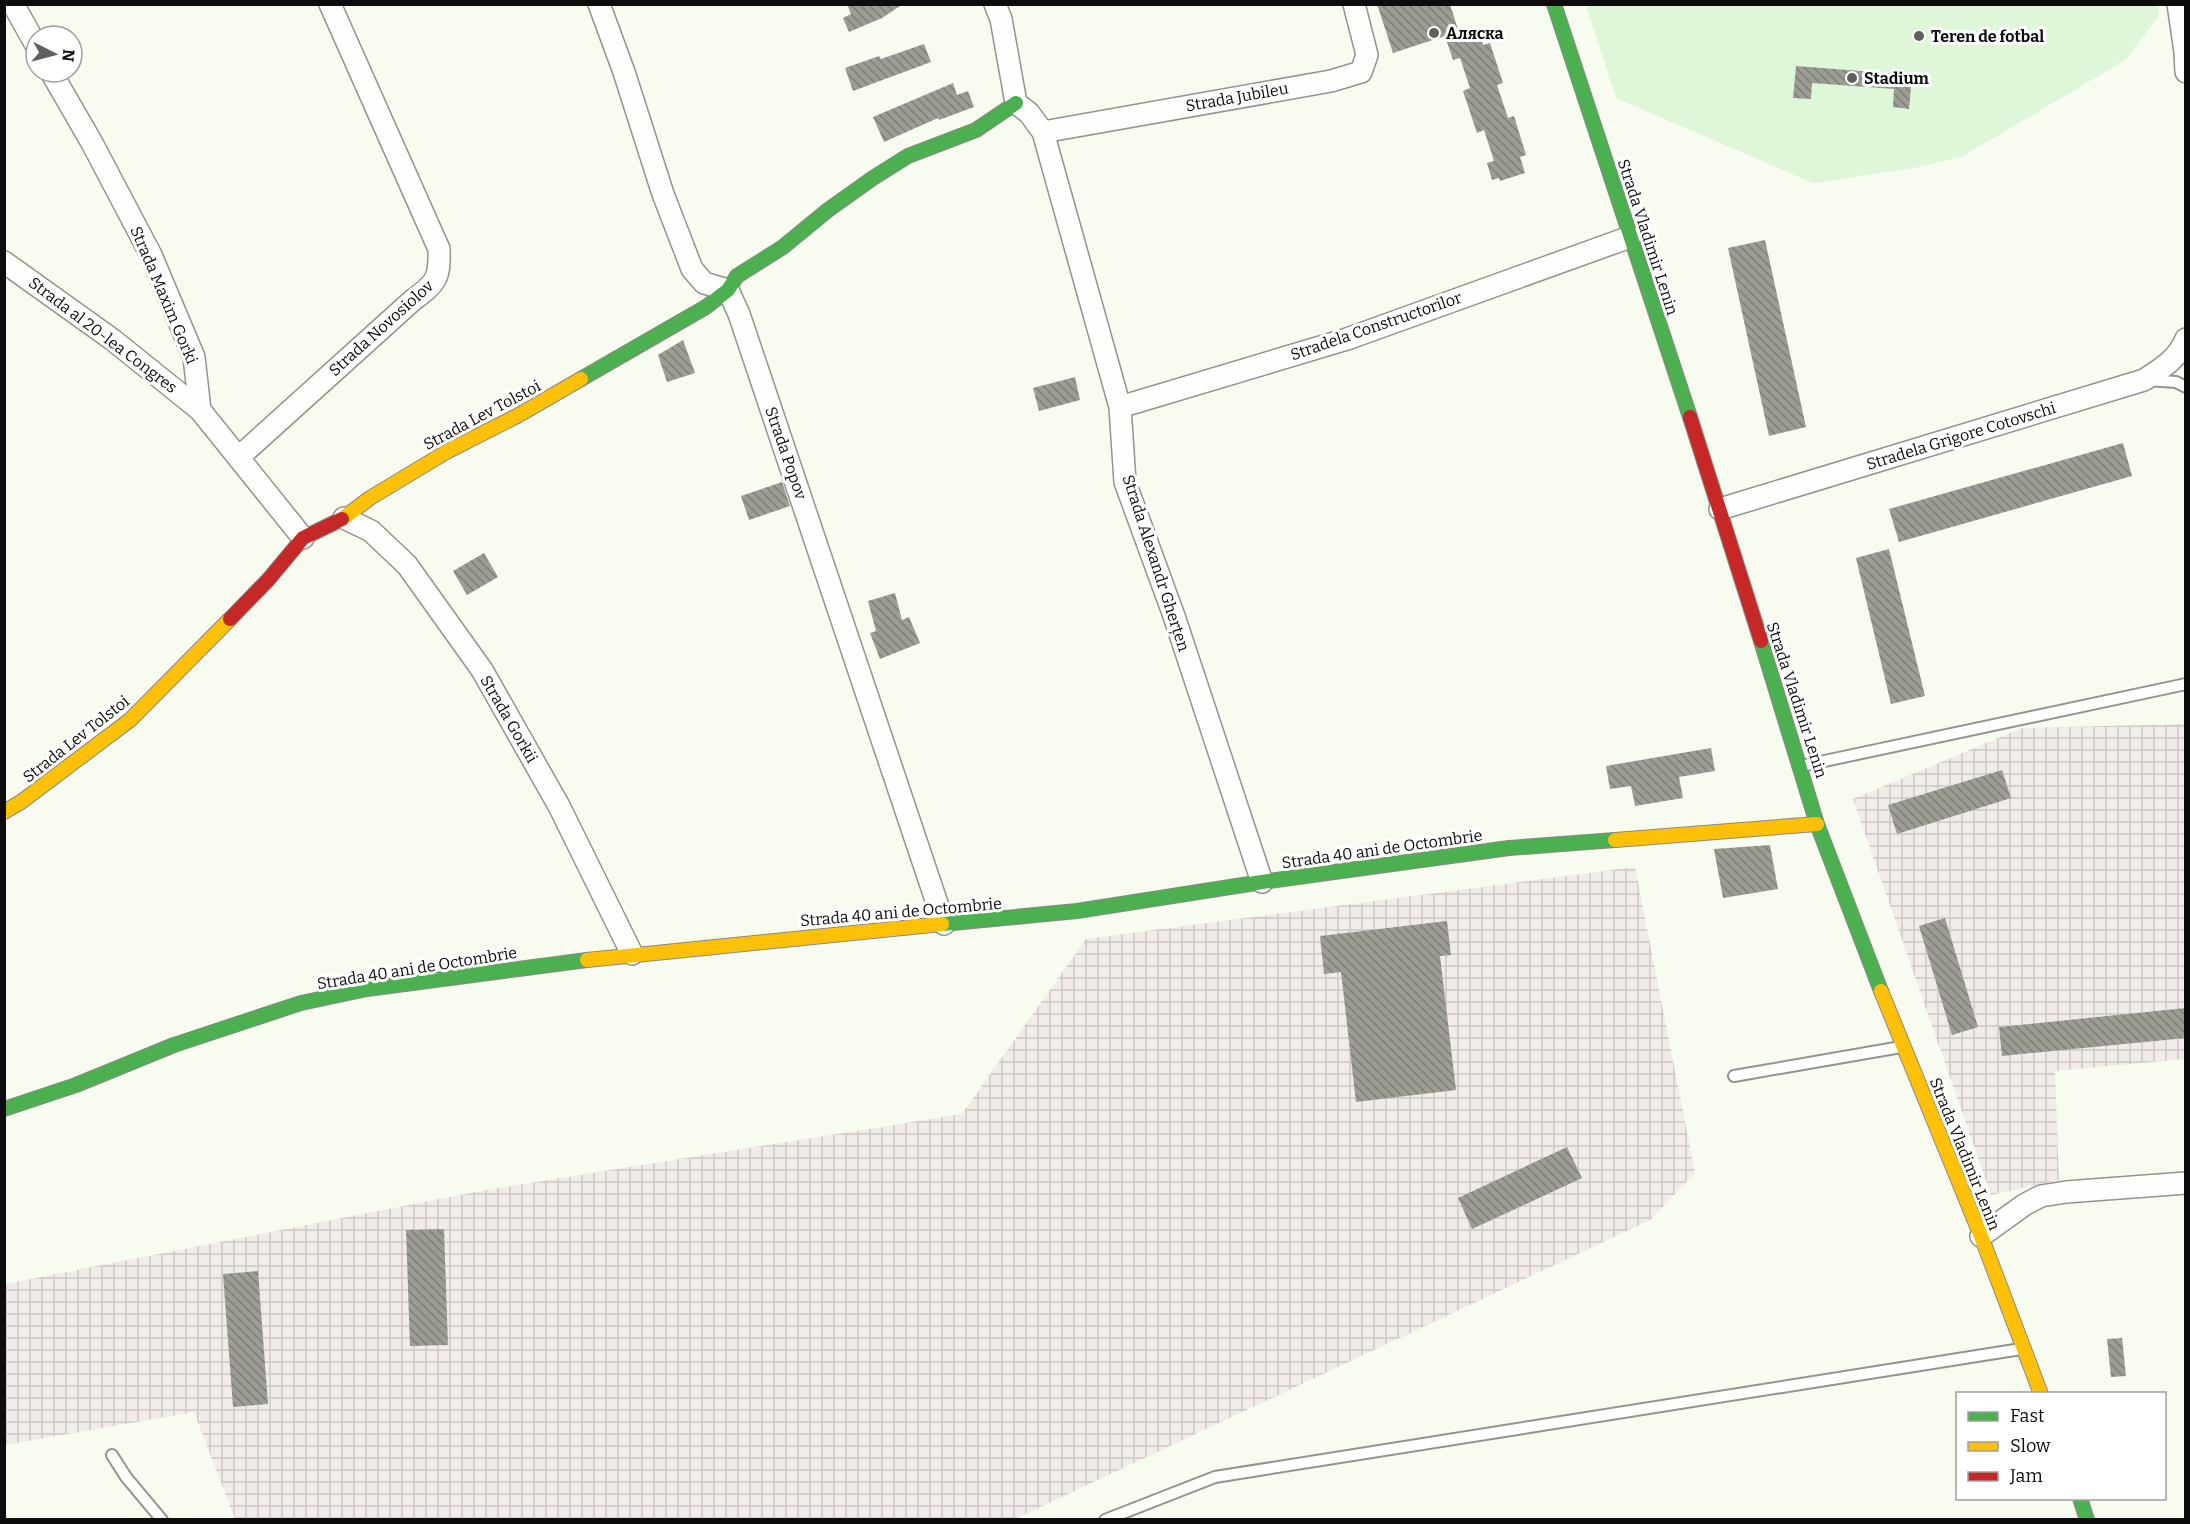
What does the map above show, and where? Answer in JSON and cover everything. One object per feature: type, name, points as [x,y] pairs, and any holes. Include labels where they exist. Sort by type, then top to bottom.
[{"type":"street","points":[[13,4],[24,24]]},
{"type":"street","name":"Strada Novosiolov","points":[[239,457],[413,300],[431,287],[440,270],[439,249],[330,4]]},
{"type":"street","points":[[599,4],[624,72],[663,194],[692,269],[704,283],[728,290]]},
{"type":"street","points":[[995,4],[1001,20],[1016,103]]},
{"type":"street","name":"Strada Jubileu","points":[[1043,132],[1331,81],[1361,72],[1366,55],[1354,4]]},
{"type":"street","name":"Strada Vladimir Lenin","points":[[1554,4],[1720,509],[1817,824],[1852,919],[1981,1236],[2040,1392]]},
{"type":"street","points":[[2178,4],[2186,72]]},
{"type":"street","name":"Strada Maxim Gorki","points":[[58,84],[151,255],[194,357],[200,410]]},
{"type":"street","name":"Strada Lev Tolstoi","points":[[4,812],[21,802],[130,720],[268,580],[303,538],[344,518],[399,479],[517,416],[706,307],[728,290],[737,276],[783,247],[828,210],[882,173],[908,156],[976,130],[1016,103]]},
{"type":"street","name":"Strada Alexandr Gherțen","points":[[1016,103],[1029,113],[1043,132],[1120,407],[1125,482],[1174,616],[1262,882]]},
{"type":"street","name":"Stradela Constructorilor","points":[[1120,407],[1347,339],[1630,237]]},
{"type":"street","name":"Strada al 20-lea Congres","points":[[4,262],[113,340],[200,410]]},
{"type":"street","name":"Strada Popov","points":[[728,290],[739,314],[944,924]]},
{"type":"street","name":"Stradela Grigore Cotovschi","points":[[1720,509],[2144,380],[2167,365],[2186,339]]},
{"type":"street","points":[[200,410],[303,538]]},
{"type":"street","name":"Strada Gorkii","points":[[344,518],[371,531],[407,565],[482,670],[559,806],[632,954]]},
{"type":"street","name":"Strada 40 ani de Octombrie","points":[[4,1109],[76,1085],[174,1045],[301,1003],[397,985],[632,954],[1077,911],[1262,882],[1509,848],[1817,824]]},
{"type":"street","points":[[1981,1236],[2024,1205],[2041,1196],[2186,1183]]},
{"type":"street","points":[[2081,1500],[2087,1520]]},
{"type":"lane","points":[[2144,380],[2176,382],[2186,387]]},
{"type":"lane","points":[[1801,766],[2186,684]]},
{"type":"lane","points":[[1734,1076],[1904,1046]]},
{"type":"lane","points":[[1106,1520],[1215,1477],[2024,1349]]},
{"type":"lane","points":[[112,1455],[126,1478],[162,1520]]},
{"type":"shaded area","points":[[2185,724],[2185,1059],[2055,1071],[2059,1180],[1991,1195],[1853,799],[2022,728]]},
{"type":"shaded area","points":[[1635,867],[1695,1173],[1650,1220],[1015,1519],[235,1519],[194,1412],[5,1445],[5,1284],[486,1190],[962,1114],[1086,939]]},
{"type":"green space","name":"Stadium","points":[[2157,4],[2159,15],[2127,59],[1963,156],[1914,168],[1813,183],[1616,98],[1586,5]]},
{"type":"building","points":[[847,4],[903,4],[882,18],[849,32],[843,18],[851,14]]},
{"type":"building","points":[[1377,4],[1450,4],[1460,36],[1479,30],[1483,45],[1490,43],[1503,83],[1497,85],[1508,118],[1514,116],[1526,155],[1520,157],[1525,173],[1500,181],[1499,178],[1492,180],[1487,163],[1494,161],[1484,130],[1477,133],[1463,91],[1470,88],[1460,58],[1453,60],[1445,36],[1393,53]]},
{"type":"building","points":[[924,44],[931,62],[853,91],[845,68],[879,56],[881,59]]},
{"type":"building","points":[[1796,66],[1912,75],[1909,109],[1893,107],[1894,89],[1812,83],[1811,99],[1793,98]]},
{"type":"building","points":[[953,83],[957,95],[968,91],[974,107],[939,120],[938,118],[884,142],[873,117]]},
{"type":"building","points":[[1765,240],[1806,427],[1769,436],[1728,248]]},
{"type":"building","points":[[683,340],[695,373],[667,382],[658,355]]},
{"type":"building","points":[[1075,377],[1080,400],[1039,411],[1033,388]]},
{"type":"building","points":[[2123,443],[2132,476],[1899,542],[1889,509]]},
{"type":"building","points":[[782,482],[790,506],[749,520],[741,496]]},
{"type":"building","points":[[1889,549],[1925,696],[1891,704],[1856,558]]},
{"type":"building","points":[[484,553],[498,577],[467,595],[453,571]]},
{"type":"building","points":[[895,593],[902,620],[909,617],[920,643],[880,659],[870,633],[876,631],[868,601]]},
{"type":"building","points":[[1711,748],[1715,771],[1679,777],[1683,798],[1635,806],[1631,786],[1610,789],[1606,766]]},
{"type":"building","points":[[2002,770],[2011,798],[1897,834],[1888,805]]},
{"type":"building","points":[[1770,845],[1778,889],[1723,898],[1714,849]]},
{"type":"building","points":[[1945,918],[1978,1027],[1952,1035],[1919,926]]},
{"type":"building","points":[[1447,921],[1451,955],[1440,956],[1456,1090],[1356,1102],[1341,972],[1324,974],[1320,936]]},
{"type":"building","points":[[2186,1008],[2186,1038],[2002,1056],[1999,1027]]},
{"type":"building","points":[[1567,1147],[1582,1178],[1472,1229],[1458,1198]]},
{"type":"building","points":[[444,1229],[448,1345],[410,1346],[406,1230]]},
{"type":"building","points":[[258,1271],[268,1404],[233,1407],[223,1274]]},
{"type":"building","points":[[2122,1338],[2126,1376],[2111,1377],[2107,1339]]},
{"type":"traffic: fast","points":[[1554,4],[1690,417]]},
{"type":"traffic: fast","points":[[581,379],[706,307],[728,290],[737,276],[783,247],[828,210],[873,178],[908,156],[976,130],[1016,103]]},
{"type":"traffic: fast","points":[[1761,641],[1817,824],[1881,991]]},
{"type":"traffic: fast","points":[[942,924],[1077,911],[1262,882],[1509,848],[1615,840]]},
{"type":"traffic: fast","points":[[4,1109],[76,1085],[174,1045],[301,1003],[367,989],[587,960]]},
{"type":"traffic: fast","points":[[2081,1500],[2087,1520]]},
{"type":"traffic: slow","points":[[342,519],[370,498],[448,451],[517,416],[581,379]]},
{"type":"traffic: slow","points":[[4,812],[21,802],[130,720],[230,619]]},
{"type":"traffic: slow","points":[[1615,840],[1817,824]]},
{"type":"traffic: slow","points":[[587,960],[942,924]]},
{"type":"traffic: slow","points":[[1881,991],[1981,1236],[2040,1392]]},
{"type":"traffic: jam","points":[[1690,417],[1761,641]]},
{"type":"traffic: jam","points":[[230,619],[268,580],[303,538],[342,519]]},
{"type":"place","name":"Аляска","points":[[1434,33]]},
{"type":"place","name":"Teren de fotbal","points":[[1919,36]]},
{"type":"place","name":"Stadium","points":[[1852,78]]}]
